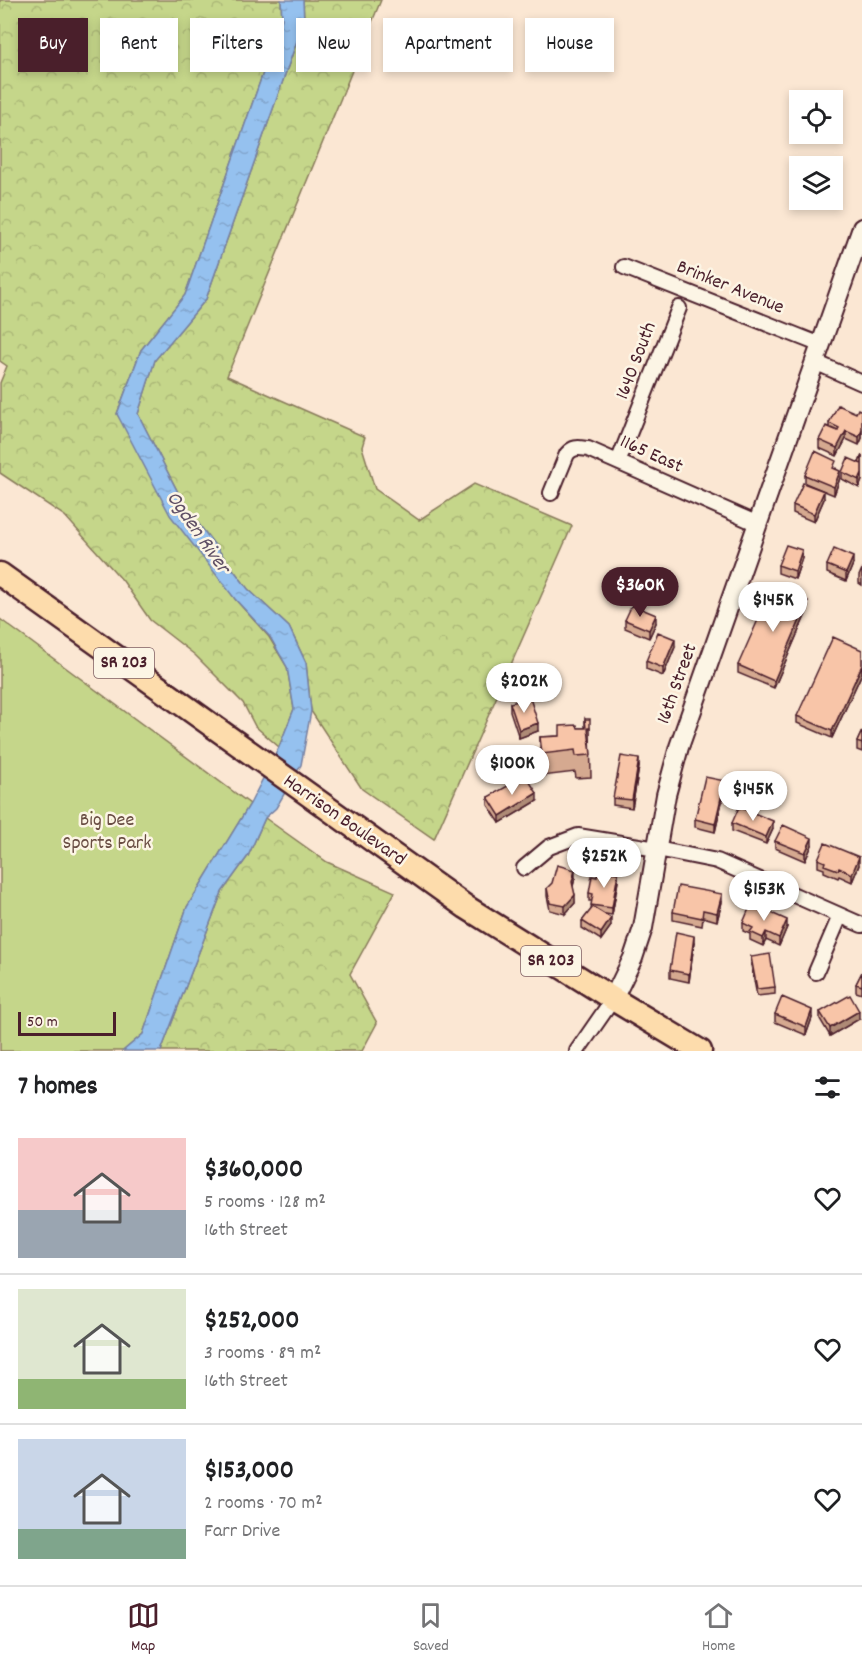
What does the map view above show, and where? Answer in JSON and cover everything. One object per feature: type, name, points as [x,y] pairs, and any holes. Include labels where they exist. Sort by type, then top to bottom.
[{"type":"main road","name":"Harrison Boulevard","points":[[0,574],[466,907],[700,1051]]},
{"type":"street","name":"16th Street","points":[[577,1051],[613,999],[633,958],[643,928],[666,795],[679,747],[862,228]]},
{"type":"street","name":"Brinker Avenue","points":[[624,267],[818,354],[862,383]]},
{"type":"street","name":"1640 South","points":[[618,462],[679,308]]},
{"type":"street","name":"1165 East","points":[[551,493],[571,449],[577,447],[588,449],[758,524]]},
{"type":"street","points":[[524,868],[549,847],[578,836],[657,849],[717,861],[862,925]]},
{"type":"street","points":[[816,972],[840,916]]},
{"type":"green space","points":[[0,0],[281,0],[282,18],[190,18],[190,72],[263,72],[185,295],[141,350],[117,414],[235,599],[269,637],[287,667],[294,709],[279,747],[255,726],[243,703],[195,655],[150,620],[123,581],[65,516],[0,473],[0,383],[7,366],[0,361]]},
{"type":"green space","points":[[303,0],[381,0],[371,24],[371,18],[304,18]]},
{"type":"green space","points":[[296,44],[296,72],[352,72],[227,376],[365,437],[362,447],[375,489],[419,520],[474,484],[572,526],[434,839],[362,789],[311,711],[306,663],[289,627],[248,589],[185,506],[138,414],[155,360],[206,299]]},
{"type":"green space","name":"Big Dee Sports Park","points":[[0,619],[250,804],[187,907],[143,1034],[123,1051],[0,1051]]},
{"type":"green space","points":[[265,818],[327,862],[395,892],[350,974],[377,1023],[362,1051],[161,1051],[222,892],[248,856]]},
{"type":"water","name":"Ogden River","points":[[281,0],[303,0],[304,18],[296,18],[296,44],[206,299],[155,360],[138,414],[185,506],[248,589],[289,627],[306,663],[311,711],[301,765],[276,808],[265,818],[248,856],[222,892],[161,1051],[123,1051],[143,1034],[187,907],[250,804],[279,747],[294,709],[287,667],[270,637],[235,599],[170,515],[117,414],[141,350],[185,295],[263,72],[284,72],[284,18],[282,18]]},
{"type":"building","points":[[838,405],[856,413],[858,409],[862,411],[862,430],[859,437],[846,431],[837,448],[819,440],[826,426],[838,431],[839,428],[829,423]]},
{"type":"building","points":[[815,451],[836,461],[833,468],[840,471],[834,487],[805,475]]},
{"type":"building","points":[[848,458],[862,464],[859,480],[842,472]]},
{"type":"building","points":[[803,483],[824,491],[814,514],[793,505]]},
{"type":"building","points":[[786,545],[802,550],[795,571],[778,565]]},
{"type":"building","points":[[834,549],[853,557],[846,573],[827,565]]},
{"type":"building","points":[[773,586],[808,601],[774,681],[738,665]]},
{"type":"building","points":[[632,605],[656,615],[649,630],[625,620]]},
{"type":"building","points":[[658,632],[675,639],[663,668],[646,661]]},
{"type":"building","points":[[833,637],[862,650],[862,665],[832,731],[797,716]]},
{"type":"building","points":[[530,698],[538,723],[519,730],[510,703]]},
{"type":"building","points":[[585,719],[590,719],[590,728],[588,728],[591,755],[576,756],[575,750],[542,754],[540,737],[560,736],[560,726],[577,725],[578,728],[586,728]]},
{"type":"building","points":[[862,731],[862,744],[857,742]]},
{"type":"building","points":[[621,756],[639,759],[632,800],[613,798]]},
{"type":"building","points":[[526,776],[537,793],[500,816],[488,797]]},
{"type":"building","points":[[705,777],[725,781],[715,824],[695,819]]},
{"type":"building","points":[[739,807],[773,821],[766,837],[732,823]]},
{"type":"building","points":[[783,825],[812,838],[805,853],[775,841]]},
{"type":"building","points":[[825,843],[859,857],[852,874],[824,865],[825,862],[818,859]]},
{"type":"building","points":[[557,865],[575,870],[572,882],[575,895],[565,906],[550,903],[547,888],[552,883]]},
{"type":"building","points":[[598,870],[618,873],[612,908],[591,905],[593,894],[589,893],[592,876],[597,877]]},
{"type":"building","points":[[678,886],[722,894],[717,913],[703,910],[702,918],[673,912]]},
{"type":"building","points":[[751,904],[787,920],[779,938],[766,932],[763,938],[750,932],[753,928],[743,923]]},
{"type":"building","points":[[593,907],[611,918],[601,933],[582,921]]},
{"type":"building","points":[[676,932],[694,936],[689,974],[670,970]]},
{"type":"building","points":[[770,954],[775,987],[757,989],[751,957]]},
{"type":"building","points":[[862,972],[862,986],[856,984]]},
{"type":"building","points":[[850,995],[859,1011],[830,1028],[820,1012]]},
{"type":"building","points":[[782,997],[812,1010],[806,1027],[775,1014]]}]
